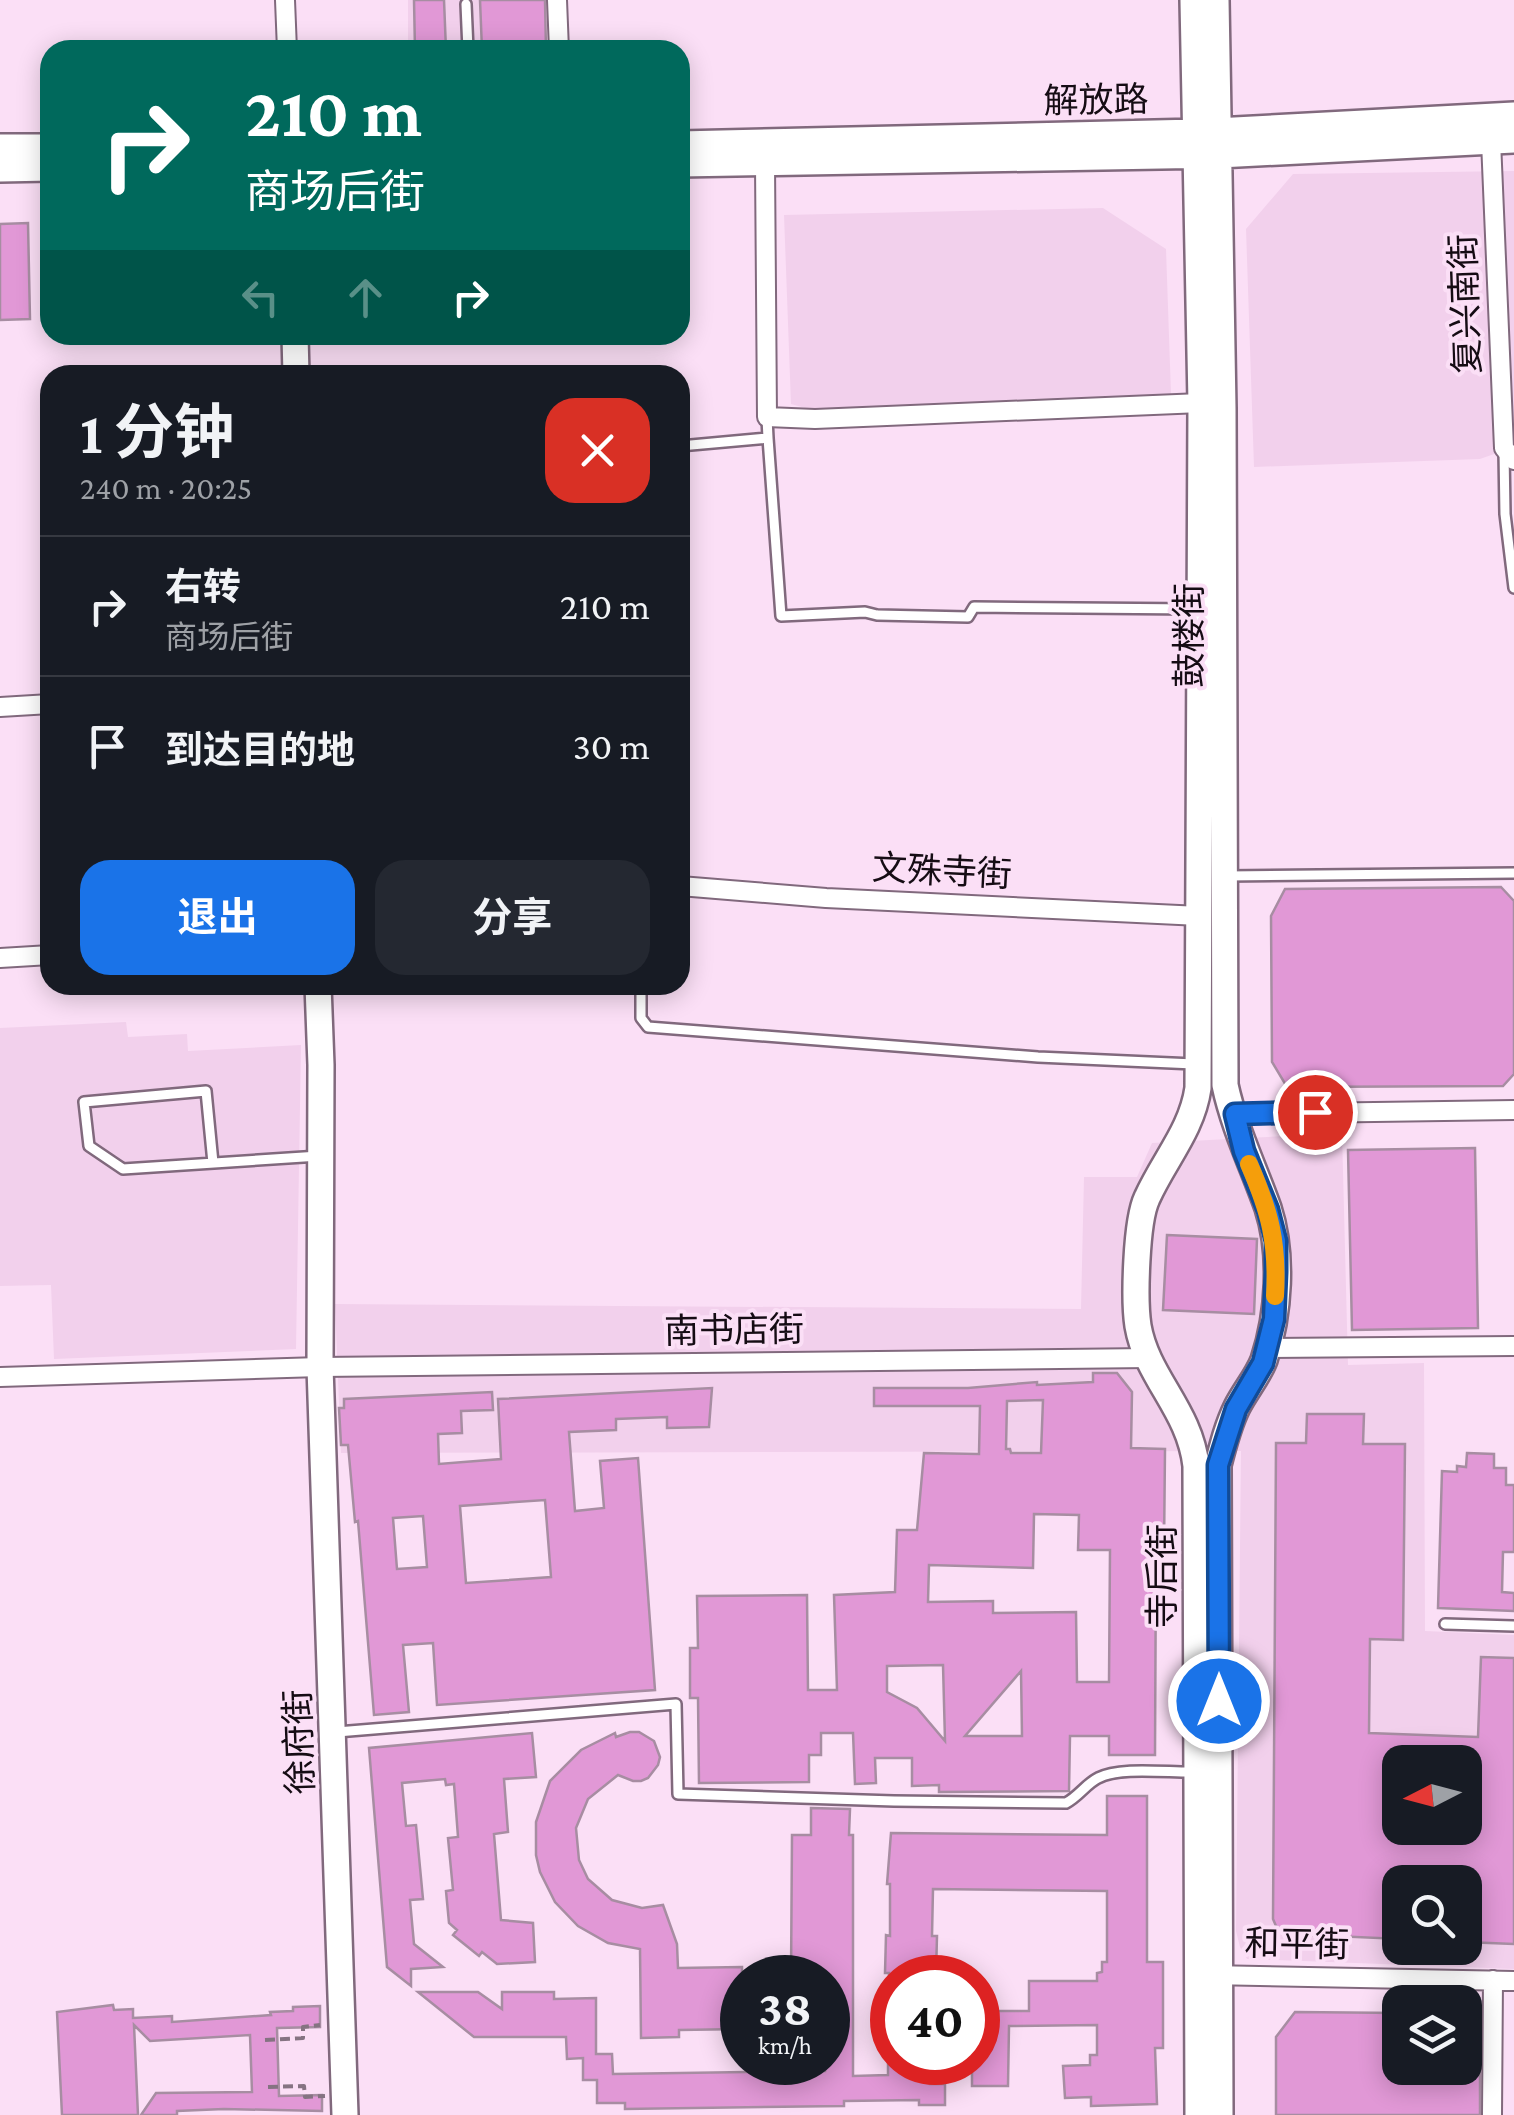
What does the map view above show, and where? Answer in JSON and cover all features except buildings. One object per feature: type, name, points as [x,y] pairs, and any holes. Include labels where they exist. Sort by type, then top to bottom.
[{"type":"street","points":[[285,0],[287,40]]},
{"type":"street","points":[[557,0],[559,40]]},
{"type":"street","points":[[1193,0],[1208,144]]},
{"type":"street","points":[[1208,144],[1216,0]]},
{"type":"street","name":"解放路","points":[[690,164],[1208,144],[1514,115]]},
{"type":"street","name":"解放路","points":[[690,144],[1502,140]]},
{"type":"street","name":"复兴南街","points":[[1502,140],[1509,454]]},
{"type":"street","name":"鼓楼街","points":[[1199,1064],[1201,403],[1208,144]]},
{"type":"street","name":"鼓楼街","points":[[1208,144],[1225,1085],[1235,1114]]},
{"type":"street","points":[[0,146],[40,147]]},
{"type":"street","points":[[765,164],[767,416],[815,419],[1201,403]]},
{"type":"street","points":[[0,168],[40,168]]},
{"type":"street","points":[[0,707],[40,705]]},
{"type":"street","name":"文殊寺街","points":[[690,887],[826,898],[1200,916]]},
{"type":"street","points":[[0,958],[40,956]]},
{"type":"street","name":"徐府街","points":[[318,995],[320,1366],[345,2104]]},
{"type":"street","name":"寺后街","points":[[1199,1064],[1196,1104],[1190,1122],[1148,1195],[1139,1225],[1137,1321],[1149,1358],[1190,1430],[1194,1445],[1198,1772],[1220,2115]]},
{"type":"street","points":[[1235,1114],[1514,1110]]},
{"type":"street","name":"寺后街","points":[[1198,2115],[1210,1975],[1218,1465],[1227,1430],[1263,1363],[1274,1319],[1276,1241],[1235,1114]]},
{"type":"street","points":[[1266,1348],[1514,1346]]},
{"type":"street","name":"南书店街","points":[[0,1378],[320,1366],[1149,1358]]},
{"type":"street","name":"和平街","points":[[1210,1975],[1514,1981]]},
{"type":"street","points":[[1492,2115],[1493,1980]]},
{"type":"lane","points":[[466,4],[468,40]]},
{"type":"lane","points":[[767,416],[781,616],[865,612],[968,617],[974,606],[1201,610]]},
{"type":"lane","points":[[690,445],[768,438]]},
{"type":"lane","points":[[1509,454],[1506,514],[1514,588]]},
{"type":"lane","points":[[1224,876],[1514,873]]},
{"type":"lane","points":[[641,995],[641,1018],[648,1027],[1038,1057],[1199,1064]]},
{"type":"lane","points":[[213,1163],[206,1092],[84,1102],[89,1146],[123,1169],[320,1156]]},
{"type":"lane","points":[[1444,1624],[1514,1626]]},
{"type":"lane","points":[[334,1732],[676,1704],[678,1794],[1066,1803],[1079,1796],[1093,1780],[1110,1773],[1198,1772]]},
{"type":"path","points":[[266,2040],[303,2038],[303,2027],[342,2022]]},
{"type":"path","points":[[268,2087],[304,2086],[305,2096],[345,2104]]},
{"type":"shaded area","points":[[408,0],[496,0],[498,40],[408,40]]},
{"type":"shaded area","points":[[1514,171],[1514,447],[1480,459],[1254,467],[1246,229],[1293,174]]},
{"type":"shaded area","points":[[1103,208],[1166,249],[1171,394],[823,413],[791,404],[784,215]]},
{"type":"shaded area","points":[[126,1022],[128,1037],[187,1034],[188,1051],[301,1045],[296,1349],[54,1359],[51,1285],[0,1286],[0,1028]]},
{"type":"shaded area","points":[[1342,1133],[1348,1365],[1424,1363],[1425,1631],[1514,1635],[1514,1969],[1407,1965],[1482,1965],[1482,1865],[1382,1865],[1382,1964],[1247,1959],[1240,1947],[1236,1931],[1241,1451],[341,1453],[335,1304],[1081,1309],[1084,1177],[1137,1177],[1152,1143]]},
{"type":"slow traffic","points":[[1249,1164],[1276,1241],[1275,1296]]},
{"type":"route","points":[[1219,1701],[1218,1465],[1236,1409],[1263,1363],[1274,1319],[1276,1272],[1276,1241],[1268,1210],[1244,1151],[1235,1114],[1315,1112]]}]
